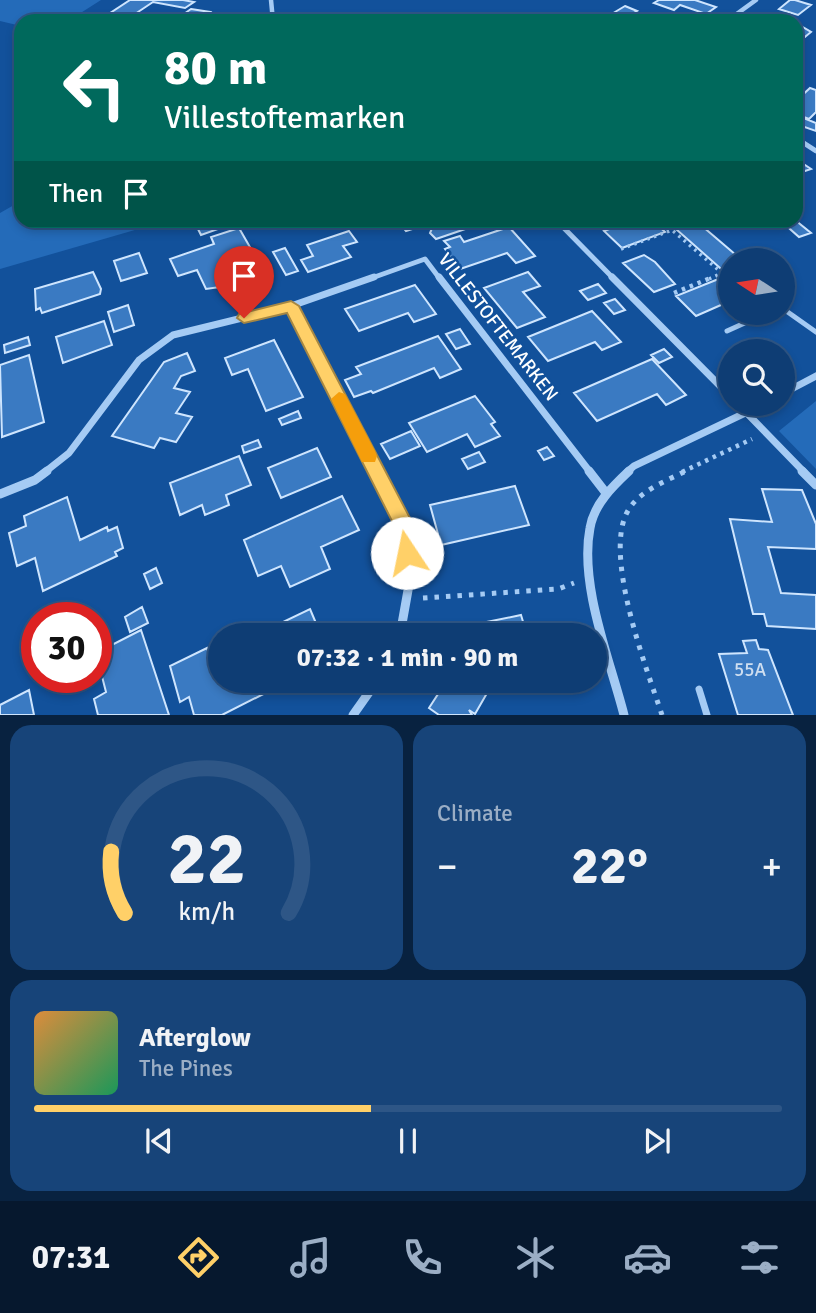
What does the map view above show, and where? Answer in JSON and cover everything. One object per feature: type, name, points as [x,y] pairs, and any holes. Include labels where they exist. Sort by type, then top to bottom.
[{"type":"street","points":[[737,14],[756,0]]},
{"type":"street","points":[[564,228],[718,384]]},
{"type":"street","name":"VILLESTOFTEMARKEN","points":[[0,494],[35,480],[69,453],[139,360],[173,335],[291,306],[425,259],[606,493]]},
{"type":"street","points":[[291,306],[404,526],[410,579],[402,623]]},
{"type":"street","points":[[795,387],[816,376]]},
{"type":"street","points":[[624,715],[589,579],[590,527],[606,493],[634,466],[743,416]]},
{"type":"street","points":[[749,416],[816,485]]},
{"type":"street","points":[[353,715],[369,693]]},
{"type":"lane","points":[[795,317],[816,331]]},
{"type":"lane","points":[[727,331],[738,326]]},
{"type":"lane","points":[[699,689],[707,715]]},
{"type":"path","points":[[621,249],[672,230],[718,270]]},
{"type":"path","points":[[674,293],[718,275]]},
{"type":"path","points":[[662,715],[624,586],[618,554],[621,530],[629,508],[647,492],[765,432]]},
{"type":"path","points":[[407,600],[558,589],[589,579]]},
{"type":"shaded area","points":[[0,0],[101,0],[79,14],[14,14],[14,24],[0,21]]},
{"type":"shaded area","points":[[14,205],[14,228],[142,228],[0,269],[0,213]]},
{"type":"shaded area","points":[[816,401],[816,469],[779,431]]},
{"type":"building","points":[[130,0],[194,2],[185,8],[153,2],[135,14],[109,14]]},
{"type":"building","points":[[659,0],[695,0],[716,7],[706,14],[680,5],[674,10],[654,3]]},
{"type":"building","points":[[790,0],[811,5],[799,14],[779,9]]},
{"type":"building","points":[[625,6],[637,11],[632,14],[612,14]]},
{"type":"building","points":[[191,9],[210,12],[208,14],[184,14]]},
{"type":"building","points":[[803,27],[811,32],[803,39]]},
{"type":"building","points":[[810,88],[816,90],[816,112],[809,119],[803,117],[803,94]]},
{"type":"building","points":[[803,118],[816,123],[816,131],[803,126]]},
{"type":"building","points":[[803,164],[811,169],[803,172]]},
{"type":"building","points":[[803,226],[811,233],[799,237],[789,228]]},
{"type":"building","points":[[198,228],[218,229],[201,235]]},
{"type":"building","points":[[239,228],[251,249],[227,256],[238,278],[229,280],[227,286],[206,289],[197,270],[178,276],[170,259],[214,244],[211,237]]},
{"type":"building","points":[[432,228],[468,228],[436,239],[430,233]]},
{"type":"building","points":[[510,228],[535,256],[516,263],[507,253],[460,269],[445,249],[450,247],[444,241],[460,236],[464,242]]},
{"type":"building","points":[[612,228],[661,228],[665,232],[622,248],[604,231]]},
{"type":"building","points":[[675,228],[704,228],[728,248],[718,248],[718,266]]},
{"type":"building","points":[[349,231],[357,242],[343,246],[351,257],[308,272],[301,260],[313,256],[307,245]]},
{"type":"building","points":[[285,248],[298,271],[286,275],[273,252]]},
{"type":"building","points":[[139,253],[147,273],[121,281],[114,261]]},
{"type":"building","points":[[644,255],[655,262],[675,284],[654,292],[623,263]]},
{"type":"building","points":[[93,272],[101,289],[100,294],[42,313],[40,308],[36,310],[35,289]]},
{"type":"building","points":[[528,272],[540,286],[523,292],[545,317],[517,328],[484,288]]},
{"type":"building","points":[[718,279],[718,306],[696,316],[676,296]]},
{"type":"building","points":[[598,284],[606,293],[588,300],[580,291]]},
{"type":"building","points":[[415,285],[436,314],[414,322],[408,313],[359,331],[345,309]]},
{"type":"building","points":[[615,299],[625,310],[614,314],[604,303]]},
{"type":"building","points":[[128,305],[134,325],[114,332],[108,312]]},
{"type":"building","points":[[592,311],[621,342],[602,350],[595,342],[548,361],[528,337]]},
{"type":"building","points":[[104,321],[112,345],[63,363],[56,337]]},
{"type":"building","points":[[460,329],[470,344],[456,349],[446,334]]},
{"type":"building","points":[[438,336],[461,369],[440,378],[434,368],[373,393],[371,391],[354,397],[345,380],[361,374],[356,367]]},
{"type":"building","points":[[28,337],[30,345],[5,353],[4,345]]},
{"type":"building","points":[[274,340],[303,397],[266,411],[248,369],[232,375],[225,358]]},
{"type":"building","points":[[664,349],[672,357],[659,363],[651,355]]},
{"type":"building","points":[[187,353],[195,371],[181,376],[174,388],[190,392],[176,413],[192,417],[176,442],[160,438],[154,448],[112,436],[164,362]]},
{"type":"building","points":[[29,355],[44,422],[2,437],[0,365]]},
{"type":"building","points":[[652,359],[686,395],[666,405],[657,394],[597,421],[574,393]]},
{"type":"building","points":[[475,396],[495,422],[491,424],[500,436],[475,447],[467,434],[427,452],[409,423]]},
{"type":"building","points":[[298,411],[301,418],[282,425],[279,419]]},
{"type":"building","points":[[411,431],[420,446],[390,459],[381,444]]},
{"type":"building","points":[[258,440],[261,447],[244,453],[242,446]]},
{"type":"building","points":[[547,447],[554,456],[544,460],[538,451]]},
{"type":"building","points":[[317,448],[331,477],[281,498],[268,468]]},
{"type":"building","points":[[479,452],[485,462],[468,469],[462,459]]},
{"type":"building","points":[[239,456],[251,485],[226,495],[229,505],[205,515],[202,505],[180,515],[170,483]]},
{"type":"building","points":[[515,486],[529,525],[441,545],[430,505]]},
{"type":"building","points":[[762,489],[802,490],[816,524],[816,549],[768,547],[781,593],[816,595],[816,629],[767,626],[764,614],[753,614],[730,519],[772,522]]},
{"type":"building","points":[[342,496],[359,530],[321,547],[330,569],[290,587],[281,566],[258,576],[244,540]]},
{"type":"building","points":[[67,497],[80,540],[107,527],[108,531],[117,527],[123,548],[115,552],[117,556],[43,591],[35,558],[17,566],[9,533],[26,526],[24,516]]},
{"type":"building","points":[[156,568],[162,583],[150,589],[144,574]]},
{"type":"building","points":[[142,607],[148,623],[130,632],[125,617]]},
{"type":"building","points":[[310,609],[316,623],[281,623]]},
{"type":"building","points":[[521,615],[523,623],[482,623]]},
{"type":"building","points":[[141,630],[169,715],[98,715],[94,699],[104,693],[112,693],[112,645]]},
{"type":"building","points":[[756,640],[759,649],[768,650],[793,715],[738,715],[719,654],[747,653],[743,641]]},
{"type":"building","points":[[207,648],[208,693],[265,693],[222,715],[194,715],[189,697],[180,702],[170,666]]},
{"type":"building","points":[[23,693],[30,693],[34,715],[0,715],[0,705]]},
{"type":"building","points":[[439,693],[487,693],[475,714],[469,710],[472,715],[439,715],[429,708]]},
{"type":"slow traffic","points":[[339,399],[369,456]]},
{"type":"route","points":[[244,318],[291,306],[404,526],[407,553]]}]
